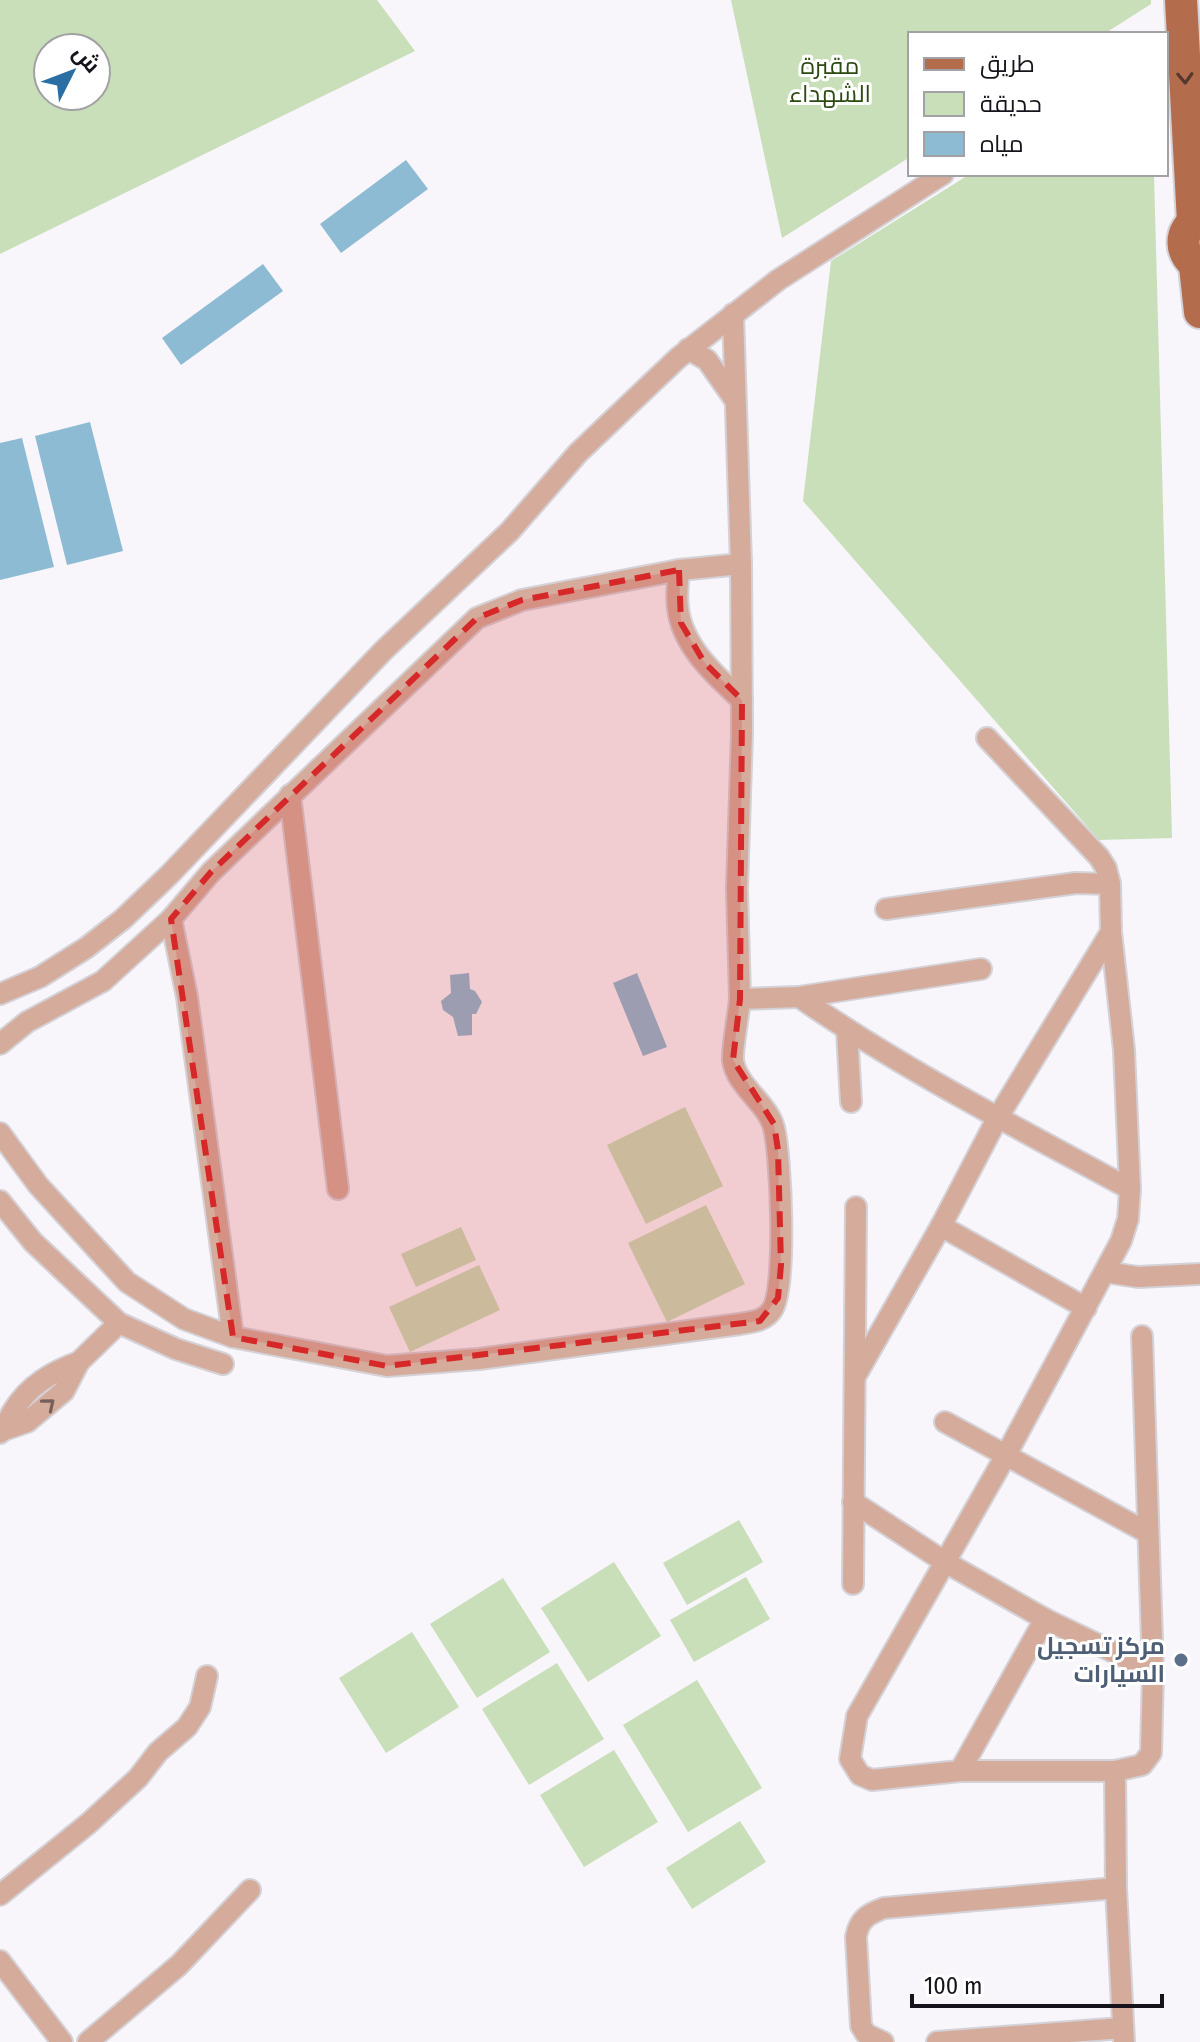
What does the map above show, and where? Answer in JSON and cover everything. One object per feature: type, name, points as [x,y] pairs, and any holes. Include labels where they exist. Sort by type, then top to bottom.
[{"type":"main road","points":[[1177,21],[1196,220],[1185,232],[1183,244],[1186,257],[1198,266],[1200,312]]},
{"type":"street","points":[[0,994],[40,977],[86,948],[123,919],[384,650],[510,531],[578,453],[688,349],[778,280],[940,176]]},
{"type":"street","points":[[0,1133],[38,1185],[127,1282],[184,1319],[233,1337],[387,1366],[479,1359],[760,1321],[772,1312],[778,1298],[781,1265],[778,1150],[774,1124],[733,1060],[740,999],[737,888],[742,700],[733,314]]},
{"type":"street","points":[[688,349],[707,360],[735,400]]},
{"type":"street","points":[[0,1044],[27,1022],[103,981],[171,919],[211,872],[290,795],[477,618],[522,600],[679,570],[741,564]]},
{"type":"street","points":[[679,570],[678,608],[681,623],[704,662],[742,700]]},
{"type":"street","points":[[987,738],[1099,857],[1110,884],[1111,932],[1124,1050],[1130,1189],[1128,1219],[1105,1272],[1005,1457],[857,1716],[850,1759],[860,1775],[872,1780],[960,1771],[1115,1771],[1142,1765],[1151,1753],[1153,1671],[1142,1336]]},
{"type":"street","points":[[290,795],[338,1189]]},
{"type":"street","points":[[886,909],[1076,883],[1110,884]]},
{"type":"street","points":[[171,919],[187,997],[233,1337]]},
{"type":"street","points":[[856,1375],[941,1226],[998,1117],[1111,932]]},
{"type":"street","points":[[740,999],[799,997],[981,969]]},
{"type":"street","points":[[799,997],[847,1031],[1130,1189]]},
{"type":"street","points":[[847,1031],[851,1102]]},
{"type":"street","points":[[0,1201],[33,1242],[119,1323],[176,1349],[223,1364]]},
{"type":"street","points":[[853,1584],[856,1207]]},
{"type":"street","points":[[941,1226],[1086,1308]]},
{"type":"street","points":[[1105,1272],[1138,1277],[1200,1274]]},
{"type":"street","points":[[2,1432],[27,1422],[64,1391],[79,1362],[119,1323]]},
{"type":"street","points":[[945,1422],[1148,1533]]},
{"type":"street","points":[[853,1502],[945,1562],[1045,1619],[1153,1671]]},
{"type":"street","points":[[960,1771],[1045,1619]]},
{"type":"street","points":[[0,1895],[128,1787],[158,1752],[187,1727],[200,1707],[207,1676]]},
{"type":"street","points":[[937,2042],[1124,2035],[1116,1888],[1115,1771]]},
{"type":"street","points":[[883,2042],[866,2034],[861,2026],[856,1937],[858,1925],[869,1913],[884,1908],[1116,1888]]},
{"type":"street","points":[[88,2042],[187,1958],[250,1890]]},
{"type":"street","points":[[0,1961],[62,2042]]},
{"type":"highlighted area","points":[[679,570],[681,623],[704,662],[742,700],[740,999],[733,1060],[774,1124],[778,1150],[781,1265],[778,1298],[760,1321],[387,1366],[233,1337],[171,919],[211,872],[477,618],[522,600]]},
{"type":"green space","points":[[0,0],[377,0],[415,51],[0,254]]},
{"type":"green space","name":"مقبرة الشهداء","points":[[731,0],[1151,0],[1151,4],[1107,32],[908,32],[908,158],[782,238]]},
{"type":"green space","points":[[967,176],[1154,176],[1172,838],[1099,840],[803,501],[831,261]]},
{"type":"green space","points":[[685,1107],[723,1186],[646,1224],[607,1145]]},
{"type":"green space","points":[[706,1205],[745,1284],[667,1322],[628,1243]]},
{"type":"green space","points":[[461,1227],[476,1260],[416,1287],[401,1254]]},
{"type":"green space","points":[[479,1265],[500,1310],[410,1352],[389,1307]]},
{"type":"green space","points":[[739,1520],[763,1562],[687,1605],[663,1563]]},
{"type":"green space","points":[[614,1562],[661,1636],[588,1682],[541,1608]]},
{"type":"green space","points":[[746,1577],[770,1619],[694,1662],[670,1620]]},
{"type":"green space","points":[[503,1578],[550,1652],[477,1698],[430,1624]]},
{"type":"green space","points":[[412,1632],[459,1707],[386,1753],[339,1678]]},
{"type":"green space","points":[[557,1663],[604,1739],[529,1785],[482,1709]]},
{"type":"green space","points":[[697,1680],[762,1788],[688,1832],[623,1725]]},
{"type":"green space","points":[[614,1750],[658,1822],[584,1867],[540,1795]]},
{"type":"green space","points":[[740,1821],[766,1862],[692,1909],[666,1868]]},
{"type":"water","points":[[406,160],[428,189],[341,253],[320,224]]},
{"type":"water","points":[[263,264],[283,291],[181,365],[162,338]]},
{"type":"water","points":[[90,422],[123,551],[67,565],[35,436]]},
{"type":"water","points":[[22,438],[54,567],[0,580],[0,443]]},
{"type":"water","points":[[469,973],[470,989],[482,1002],[476,1014],[472,1014],[472,1035],[458,1036],[453,1017],[443,1010],[441,1001],[451,993],[450,975]]},
{"type":"water","points":[[637,973],[667,1047],[643,1056],[613,983]]},
{"type":"place","name":"مركز تسجيل السيارات","points":[[1181,1660]]}]
